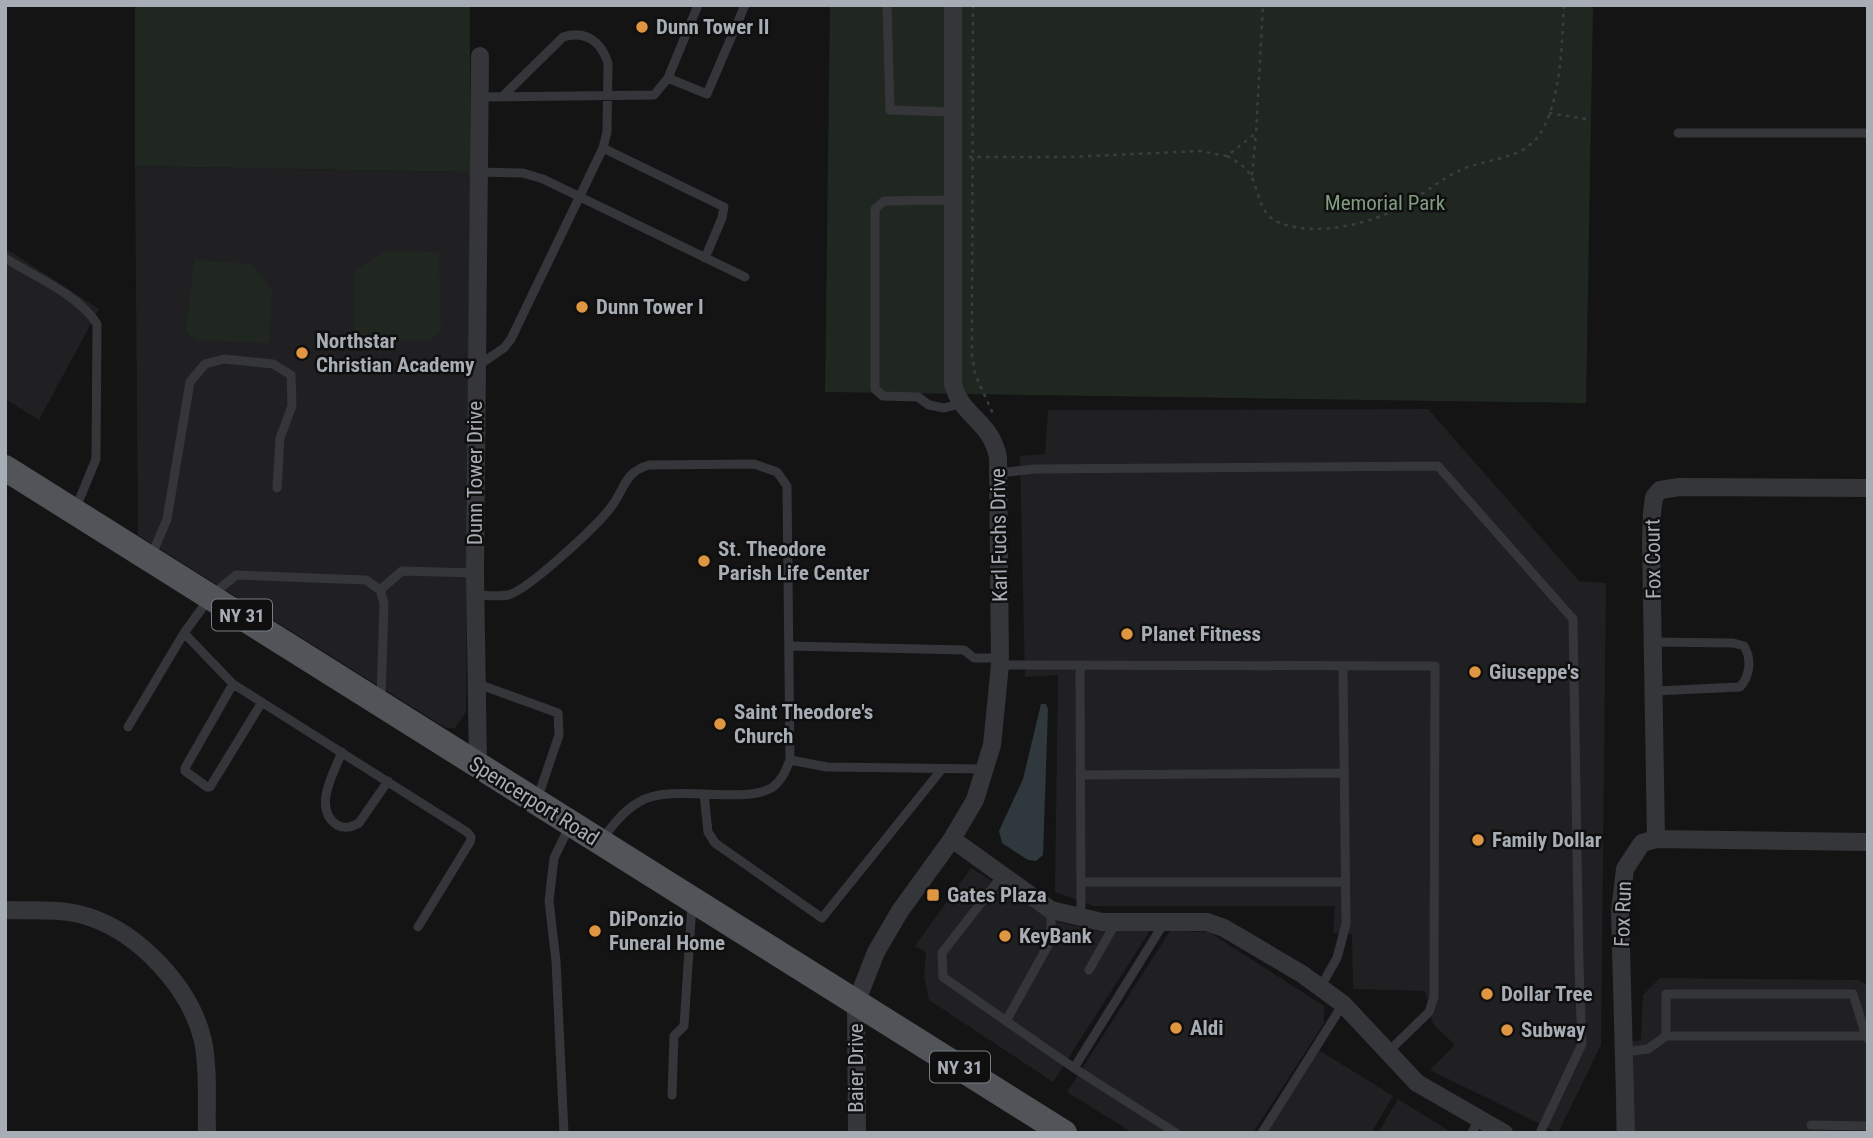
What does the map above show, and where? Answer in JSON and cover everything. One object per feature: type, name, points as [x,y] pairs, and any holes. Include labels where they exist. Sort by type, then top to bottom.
[{"type":"main road","name":"Spencerport Road","points":[[5,468],[1064,1133]]},
{"type":"street","points":[[953,5],[953,370],[960,404]]},
{"type":"street","name":"Dunn Tower Drive","points":[[478,765],[475,573],[480,56]]},
{"type":"street","name":"Karl Fuchs Drive","points":[[856,1003],[876,952],[975,800],[997,720],[1000,661],[999,473],[996,445],[984,424],[960,404]]},
{"type":"street","name":"Fox Court","points":[[1656,839],[1654,497],[1660,490],[1868,488]]},
{"type":"street","points":[[952,839],[1001,877],[1051,910],[1116,922],[1207,922],[1224,928],[1321,986],[1390,1050],[1417,1083],[1475,1127],[1504,1133]]},
{"type":"street","points":[[1656,839],[1868,842]]},
{"type":"street","name":"Fox Run","points":[[1626,1133],[1620,911],[1625,869],[1642,843],[1656,839]]},
{"type":"street","points":[[5,910],[60,911],[86,916],[118,933],[159,963],[180,987],[195,1015],[203,1042],[207,1133]]},
{"type":"street","name":"Baier Drive","points":[[856,1003],[856,1133]]},
{"type":"lane","points":[[479,97],[654,95],[668,78],[698,5]]},
{"type":"lane","points":[[668,78],[707,94],[745,5]]},
{"type":"lane","points":[[887,5],[890,110],[954,112]]},
{"type":"lane","points":[[476,367],[504,348],[511,339],[603,148],[607,132],[605,53],[590,38],[572,34],[554,43],[502,97]]},
{"type":"lane","points":[[1678,133],[1868,133]]},
{"type":"lane","points":[[603,148],[724,207],[705,258]]},
{"type":"lane","points":[[478,172],[523,173],[579,196],[745,277]]},
{"type":"lane","points":[[954,200],[884,201],[875,209],[875,389],[883,396],[918,397],[929,405],[944,408],[960,404]]},
{"type":"lane","points":[[5,258],[90,313],[97,324],[96,459],[74,511]]},
{"type":"lane","points":[[150,559],[167,519],[190,382],[205,364],[224,359],[274,364],[291,375],[292,407],[280,438],[278,488]]},
{"type":"lane","points":[[475,595],[509,594],[531,582],[602,519],[613,505],[626,478],[636,469],[649,465],[754,464],[777,472],[787,486],[790,760],[783,776],[762,792],[657,795],[640,801],[620,816],[600,842]]},
{"type":"lane","points":[[999,473],[1035,469],[1438,466],[1573,619],[1582,1044],[1540,1133]]},
{"type":"lane","points":[[380,590],[402,571],[475,573]]},
{"type":"lane","points":[[128,727],[184,633],[211,596],[236,575],[366,580],[380,590],[384,603],[380,704]]},
{"type":"lane","points":[[184,633],[233,684],[388,781],[471,837],[418,927]]},
{"type":"lane","points":[[1654,642],[1733,643],[1744,646],[1749,654],[1748,675],[1740,687],[1655,691]]},
{"type":"lane","points":[[789,646],[964,650],[974,658],[1000,661],[1131,668],[1435,666],[1434,997],[1429,1012],[1390,1050]]},
{"type":"lane","points":[[1080,665],[1081,917]]},
{"type":"lane","points":[[1321,986],[1337,958],[1343,938],[1343,667]]},
{"type":"lane","points":[[233,684],[185,771],[207,787],[210,787],[262,702]]},
{"type":"lane","points":[[478,684],[558,713],[559,734],[537,802]]},
{"type":"lane","points":[[342,752],[325,800],[331,819],[337,825],[353,827],[359,823],[388,781]]},
{"type":"lane","points":[[790,760],[827,767],[985,769]]},
{"type":"lane","points":[[704,794],[708,832],[715,843],[822,918],[942,769]]},
{"type":"lane","points":[[1080,775],[1344,773]]},
{"type":"lane","points":[[564,1133],[556,961],[549,901],[554,858],[571,824]]},
{"type":"lane","points":[[1001,877],[942,953],[943,978],[1074,1068],[1176,1133]]},
{"type":"lane","points":[[1081,882],[1345,881]]},
{"type":"lane","points":[[672,1095],[674,1036],[684,1026],[692,900]]},
{"type":"lane","points":[[1006,1021],[1051,940],[1051,910]]},
{"type":"lane","points":[[1089,970],[1116,922]]},
{"type":"lane","points":[[1074,1068],[1164,923]]},
{"type":"lane","points":[[1624,1052],[1648,1049],[1666,1036],[1867,1038],[1853,994],[1666,994],[1666,1036]]},
{"type":"lane","points":[[1262,1133],[1343,1004]]},
{"type":"lane","points":[[1811,1125],[1868,1126]]},
{"type":"path","points":[[973,5],[973,363],[978,383],[994,412],[984,424]]},
{"type":"path","points":[[1252,177],[1263,5]]},
{"type":"path","points":[[954,156],[1071,157],[1200,151],[1227,156],[1246,169],[1252,177],[1260,203],[1278,223],[1291,226],[1338,227],[1389,212],[1457,172],[1524,149],[1537,138],[1549,113],[1560,64],[1564,5]]},
{"type":"path","points":[[1549,113],[1591,120]]},
{"type":"path","points":[[1227,156],[1256,133]]},
{"type":"shaded area","name":"Northstar Christian Academy","points":[[135,166],[470,172],[466,712],[455,728],[446,728],[138,535]]},
{"type":"shaded area","points":[[5,248],[99,309],[39,420],[5,399]]},
{"type":"shaded area","points":[[1428,409],[1579,581],[1606,583],[1601,1045],[1558,1133],[1430,1070],[1455,1045],[1433,1024],[1425,991],[1353,989],[1352,934],[1333,933],[1335,906],[1094,906],[1055,892],[1058,675],[1025,677],[1020,456],[1045,454],[1048,410]]},
{"type":"shaded area","points":[[1041,704],[1046,704],[1048,709],[1043,855],[1036,861],[1028,860],[1002,843],[999,831],[1023,779]]},
{"type":"shaded area","points":[[971,868],[1058,922],[1099,931],[1151,929],[1053,1082],[929,1000],[924,975],[926,952],[915,946]]},
{"type":"shaded area","points":[[1170,931],[1209,932],[1324,1006],[1324,1023],[1253,1133],[1133,1133],[1067,1092]]},
{"type":"shaded area","points":[[1660,978],[1858,980],[1868,985],[1868,1133],[1616,1133],[1616,1044],[1641,1040],[1643,995]]},
{"type":"shaded area","points":[[1312,1046],[1393,1096],[1371,1133],[1256,1133]]},
{"type":"shaded area","points":[[1398,1099],[1451,1132],[1454,1133],[1378,1133]]},
{"type":"green space","points":[[135,5],[470,5],[470,172],[135,166]]},
{"type":"green space","name":"Memorial Park","points":[[830,5],[1593,5],[1586,403],[825,392]]},
{"type":"green space","points":[[386,251],[439,252],[441,332],[428,341],[354,337],[354,272]]},
{"type":"green space","points":[[194,260],[252,264],[272,290],[269,343],[196,340],[186,331]]},
{"type":"place","name":"Dunn Tower II","points":[[642,27]]},
{"type":"place","name":"Dunn Tower I","points":[[582,307]]},
{"type":"place","name":"Northstar Christian Academy","points":[[302,353]]},
{"type":"place","name":"St. Theodore Parish Life Center","points":[[704,561]]},
{"type":"place","name":"Planet Fitness","points":[[1127,634]]},
{"type":"place","name":"Giuseppe's","points":[[1475,672]]},
{"type":"place","name":"Saint Theodore's Church","points":[[720,724]]},
{"type":"place","name":"Family Dollar","points":[[1478,840]]},
{"type":"place","name":"Gates Plaza","points":[[933,895]]},
{"type":"place","name":"DiPonzio Funeral Home","points":[[595,931]]},
{"type":"place","name":"KeyBank","points":[[1005,936]]},
{"type":"place","name":"Dollar Tree","points":[[1487,994]]},
{"type":"place","name":"Aldi","points":[[1176,1028]]},
{"type":"place","name":"Subway","points":[[1507,1030]]}]
